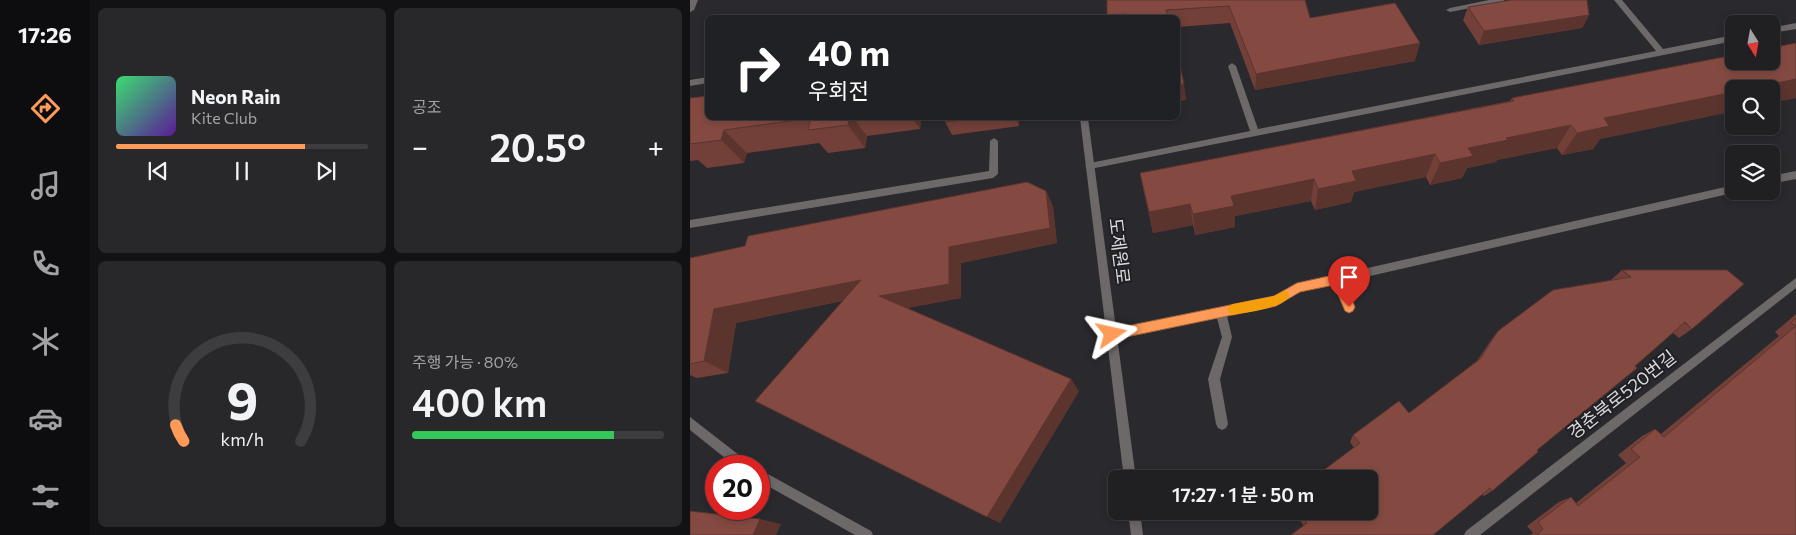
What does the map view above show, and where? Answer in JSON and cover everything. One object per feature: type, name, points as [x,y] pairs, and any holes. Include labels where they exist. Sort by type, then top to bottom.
[{"type":"street","points":[[690,10],[694,0]]},
{"type":"street","points":[[1450,10],[1501,0]]},
{"type":"street","points":[[1618,0],[1661,52]]},
{"type":"street","points":[[1780,29],[1796,26]]},
{"type":"street","points":[[1090,166],[1725,40]]},
{"type":"street","points":[[1232,66],[1254,133]]},
{"type":"street","points":[[690,82],[705,80]]},
{"type":"street","name":"도제원로","points":[[1084,120],[1129,470]]},
{"type":"street","points":[[690,224],[994,174],[994,141]]},
{"type":"street","points":[[1780,178],[1796,175]]},
{"type":"street","points":[[1112,334],[1276,301],[1297,288],[1725,191]]},
{"type":"street","points":[[1338,279],[1349,307]]},
{"type":"street","name":"경춘북로520번길","points":[[1470,535],[1796,282]]},
{"type":"street","points":[[1220,312],[1227,337],[1214,379],[1222,424]]},
{"type":"street","points":[[690,423],[730,455]]},
{"type":"street","points":[[770,481],[867,535]]},
{"type":"street","points":[[1135,520],[1137,535]]},
{"type":"building","points":[[1107,0],[1305,0],[1310,18],[1395,3],[1420,43],[1256,74],[1229,6],[1166,10],[1167,15],[1107,15]]},
{"type":"building","points":[[1512,0],[1587,0],[1589,15],[1484,31],[1468,7]]},
{"type":"building","points":[[1796,43],[1796,79],[1780,82],[1780,80],[1725,80],[1725,94],[1604,118],[1609,126],[1577,133],[1571,125],[1468,148],[1473,156],[1440,163],[1435,154],[1352,171],[1356,181],[1318,189],[1314,179],[1231,196],[1234,206],[1193,214],[1190,204],[1149,212],[1140,173],[1514,101],[1512,98],[1725,57],[1725,70],[1780,70],[1780,46]]},
{"type":"building","points":[[1180,65],[1184,84],[1180,85]]},
{"type":"building","points":[[705,96],[705,120],[796,120],[724,130],[721,140],[690,144],[690,98]]},
{"type":"building","points":[[810,120],[849,120],[848,125],[808,130]]},
{"type":"building","points":[[945,120],[963,120],[945,122]]},
{"type":"building","points":[[1027,182],[1046,191],[1050,228],[949,247],[949,284],[879,296],[1071,379],[987,517],[755,401],[861,280],[714,309],[704,361],[690,364],[690,258],[745,246],[748,236]]},
{"type":"building","points":[[1622,270],[1727,270],[1744,284],[1692,329],[1685,322],[1635,366],[1637,368],[1537,450],[1538,452],[1492,491],[1490,488],[1433,535],[1291,535],[1307,523],[1305,520],[1378,520],[1378,470],[1324,470],[1360,443],[1353,435],[1399,401],[1409,413],[1480,359],[1498,331],[1553,290],[1631,277]]},
{"type":"building","points":[[1796,318],[1796,326],[1791,323]]},
{"type":"building","points":[[1796,326],[1796,535],[1537,535],[1543,529],[1538,522],[1571,497],[1578,506],[1640,457],[1631,449],[1655,429],[1664,437]]},
{"type":"building","points":[[690,511],[705,513],[705,520],[760,520],[753,535],[690,535]]},
{"type":"slow traffic","points":[[1233,309],[1276,301],[1284,296]]},
{"type":"route","points":[[1112,334],[1276,301],[1297,288],[1338,279],[1349,307]]}]
